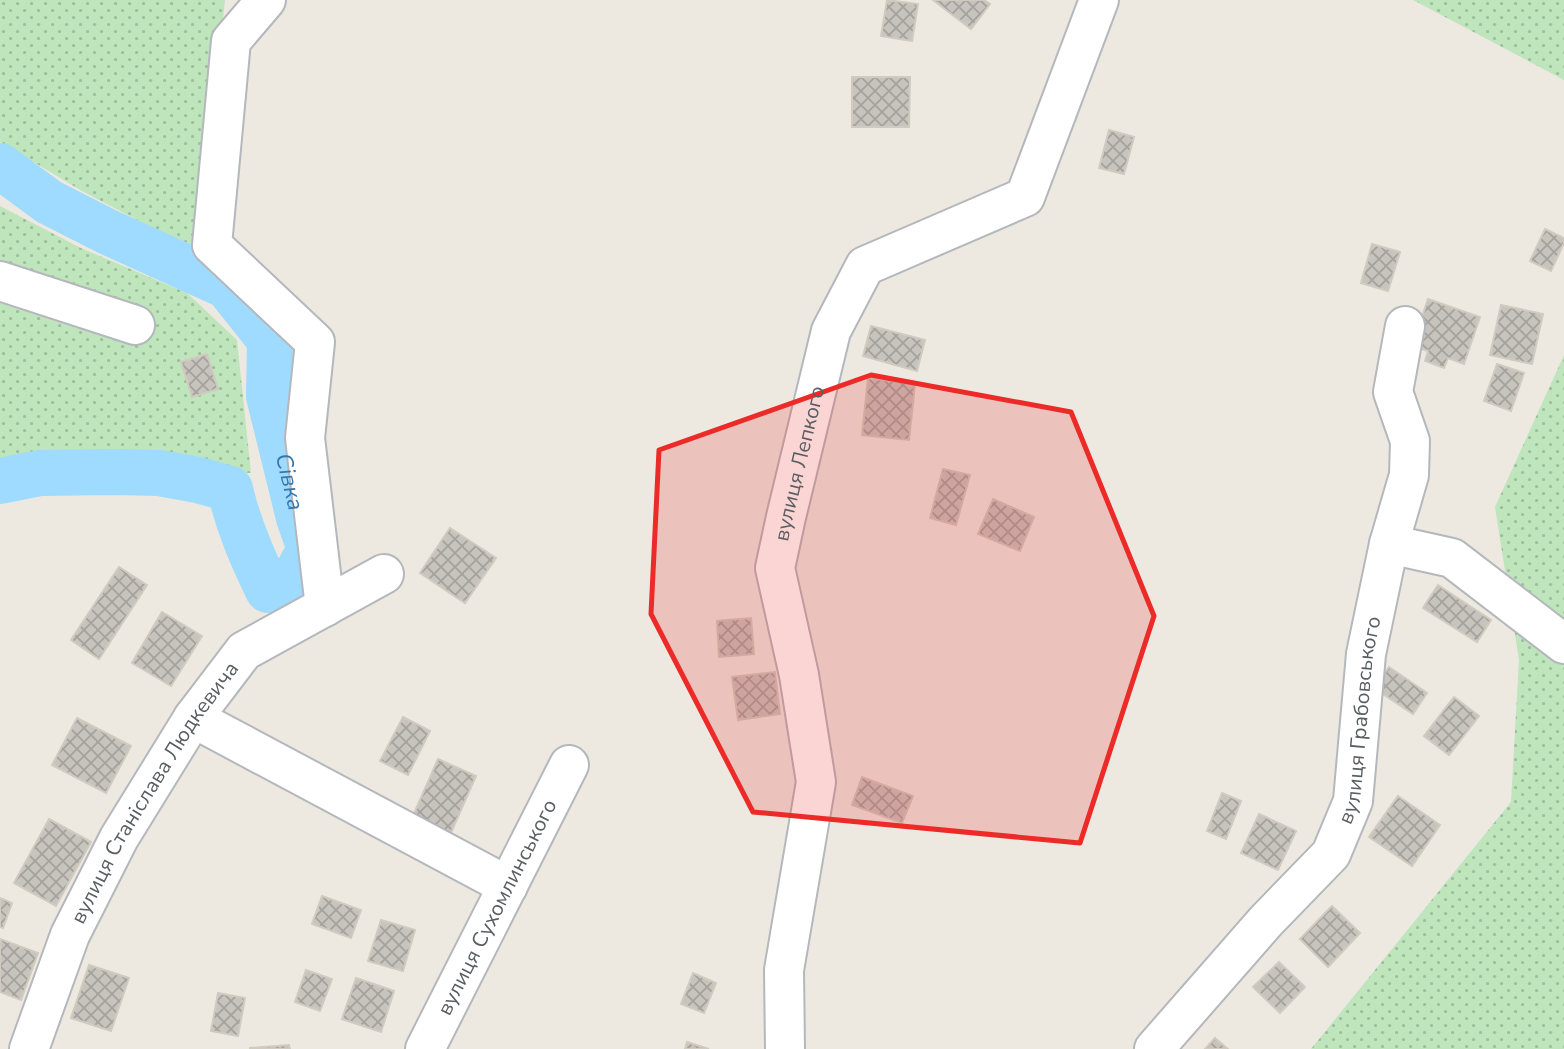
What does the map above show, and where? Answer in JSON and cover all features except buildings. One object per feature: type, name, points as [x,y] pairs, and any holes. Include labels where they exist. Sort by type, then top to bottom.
[{"type":"street","points":[[266,0],[231,41],[212,246],[315,342],[305,438],[325,607]]},
{"type":"street","name":"вулиця Лепкого","points":[[785,1049],[785,970],[816,782],[799,675],[775,568],[831,331],[864,266],[1025,197],[1099,0]]},
{"type":"street","points":[[0,281],[135,324]]},
{"type":"street","name":"вулиця Грабовського","points":[[1154,1049],[1266,921],[1331,854],[1353,801],[1366,654],[1389,544],[1409,475],[1410,440],[1394,392],[1405,326]]},
{"type":"street","points":[[1389,544],[1452,558],[1564,644]]},
{"type":"street","name":"вулиця Станіслава Людкевича","points":[[29,1049],[70,935],[119,838],[193,718],[244,651],[384,574]]},
{"type":"street","points":[[193,718],[508,886]]},
{"type":"street","name":"вулиця Сухомлинського","points":[[425,1049],[569,765]]},
{"type":"highlighted area","points":[[871,375],[1071,412],[1154,616],[1080,843],[753,812],[651,614],[659,450]]},
{"type":"green space","points":[[0,0],[225,0],[198,252],[82,191],[0,142]]},
{"type":"green space","points":[[1413,0],[1564,0],[1564,80]]},
{"type":"green space","points":[[0,206],[81,248],[187,293],[237,340],[251,473],[0,467]]},
{"type":"green space","points":[[1564,355],[1564,1049],[1311,1049],[1511,802],[1519,660],[1495,507]]},
{"type":"waterway","name":"Сівка","points":[[0,166],[49,202],[227,286],[270,340],[269,396],[299,518],[310,549],[296,575],[268,590],[246,541],[230,489],[159,473],[40,473],[0,481]]}]
